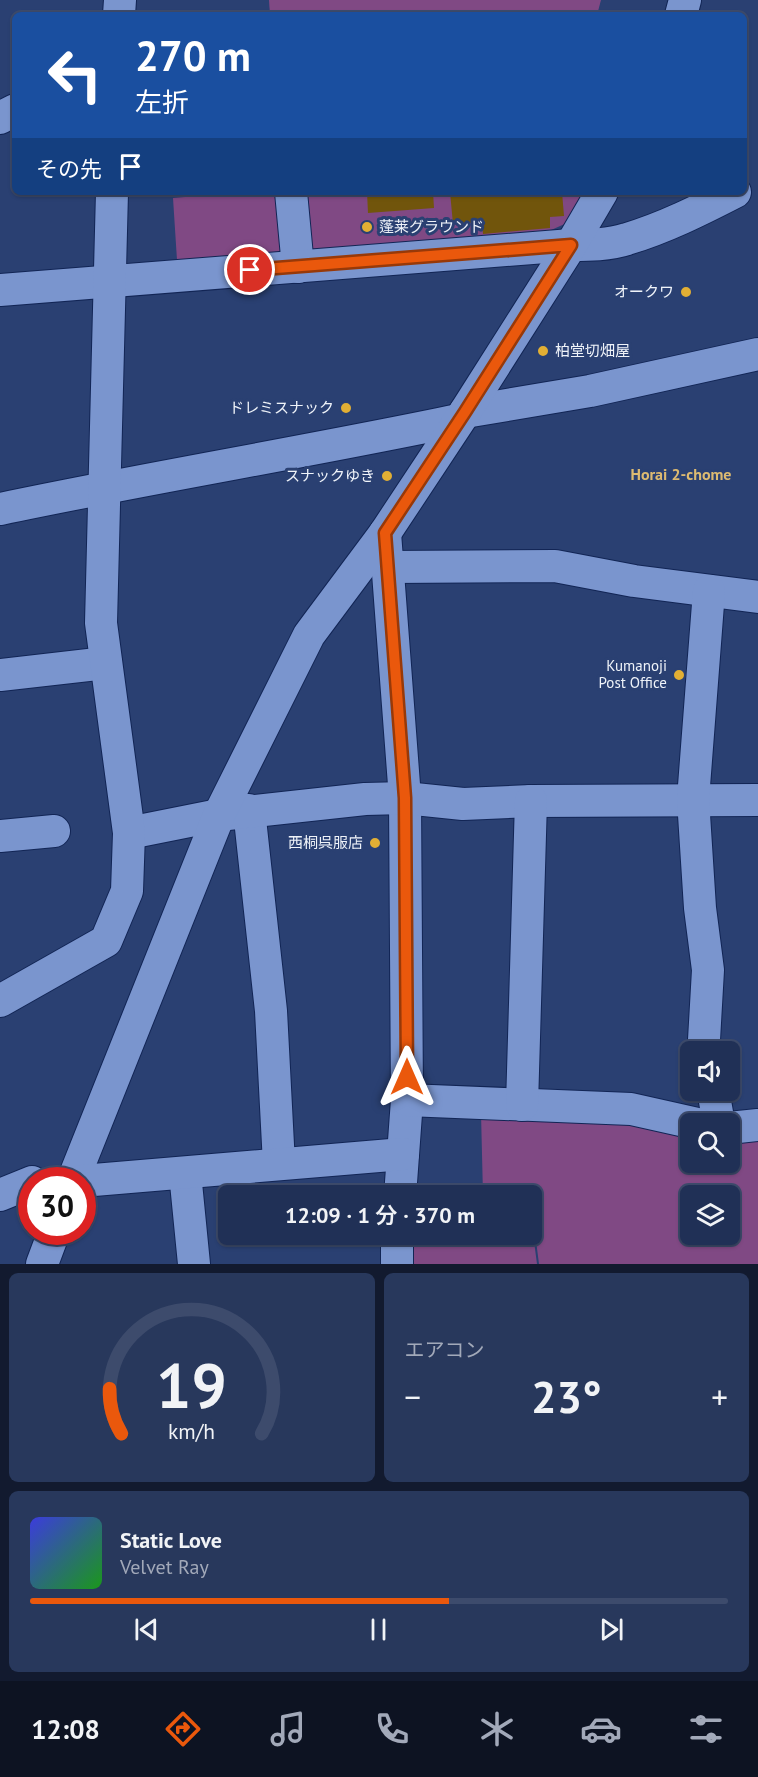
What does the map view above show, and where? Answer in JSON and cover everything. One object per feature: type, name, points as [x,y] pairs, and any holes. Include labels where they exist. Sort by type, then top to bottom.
[{"type":"street","points":[[0,1001],[106,941],[126,891],[129,833],[101,623],[106,486],[111,195]]},
{"type":"street","points":[[291,195],[298,267]]},
{"type":"street","points":[[79,1167],[234,813],[309,635],[385,533],[571,245],[600,195]]},
{"type":"street","points":[[0,290],[571,245],[598,245],[626,240],[696,212],[729,195]]},
{"type":"street","points":[[0,509],[106,486],[367,439],[462,416],[758,354]]},
{"type":"street","points":[[385,533],[405,798],[407,1100],[401,1185]]},
{"type":"street","points":[[389,567],[555,566],[634,581],[758,597]]},
{"type":"street","points":[[704,1041],[708,970],[700,908],[693,799],[709,591]]},
{"type":"street","points":[[0,675],[106,663]]},
{"type":"street","points":[[129,833],[234,813],[405,798],[463,804],[531,801],[758,800]]},
{"type":"street","points":[[522,1106],[531,801]]},
{"type":"street","points":[[234,813],[271,1011],[279,1164]]},
{"type":"street","points":[[0,836],[54,831]]},
{"type":"street","points":[[407,1100],[632,1109],[680,1120]]},
{"type":"street","points":[[740,1127],[758,1125]]},
{"type":"street","points":[[96,1180],[403,1154]]},
{"type":"street","points":[[184,1173],[194,1264]]},
{"type":"street","points":[[0,1195],[18,1188]]},
{"type":"street","points":[[42,1264],[49,1245]]},
{"type":"street","points":[[397,1245],[397,1264]]},
{"type":"shaded area","points":[[269,0],[601,0],[598,12],[270,12]]},
{"type":"shaded area","name":"蓬莱グラウンド","points":[[185,195],[582,195],[569,222],[549,231],[177,260],[173,198],[185,197]]},
{"type":"shaded area","points":[[481,1113],[630,1116],[680,1128],[680,1173],[740,1173],[740,1134],[758,1133],[758,1264],[539,1264],[537,1245],[542,1245],[542,1185],[483,1185]]},
{"type":"shaded area","points":[[407,1245],[534,1245],[537,1264],[409,1264]]},
{"type":"building","points":[[367,195],[433,195],[434,208],[368,213]]},
{"type":"building","points":[[450,195],[562,195],[564,216],[550,217],[550,228],[483,234],[482,222],[453,224]]},
{"type":"place","name":"蓬莱グラウンド","points":[[367,227]]},
{"type":"place","name":"オークワ","points":[[686,292]]},
{"type":"place","name":"柏堂切畑屋","points":[[543,351]]},
{"type":"place","name":"ドレミスナック","points":[[346,408]]},
{"type":"place","name":"スナックゆき","points":[[387,476]]},
{"type":"place","name":"Kumanoji Post Office","points":[[679,675]]},
{"type":"place","name":"西桐呉服店","points":[[375,843]]},
{"type":"district","name":"Horai 2-chome","points":[[681,474]]},
{"type":"route","points":[[250,270],[571,245],[385,533],[405,798],[407,1077]]}]
